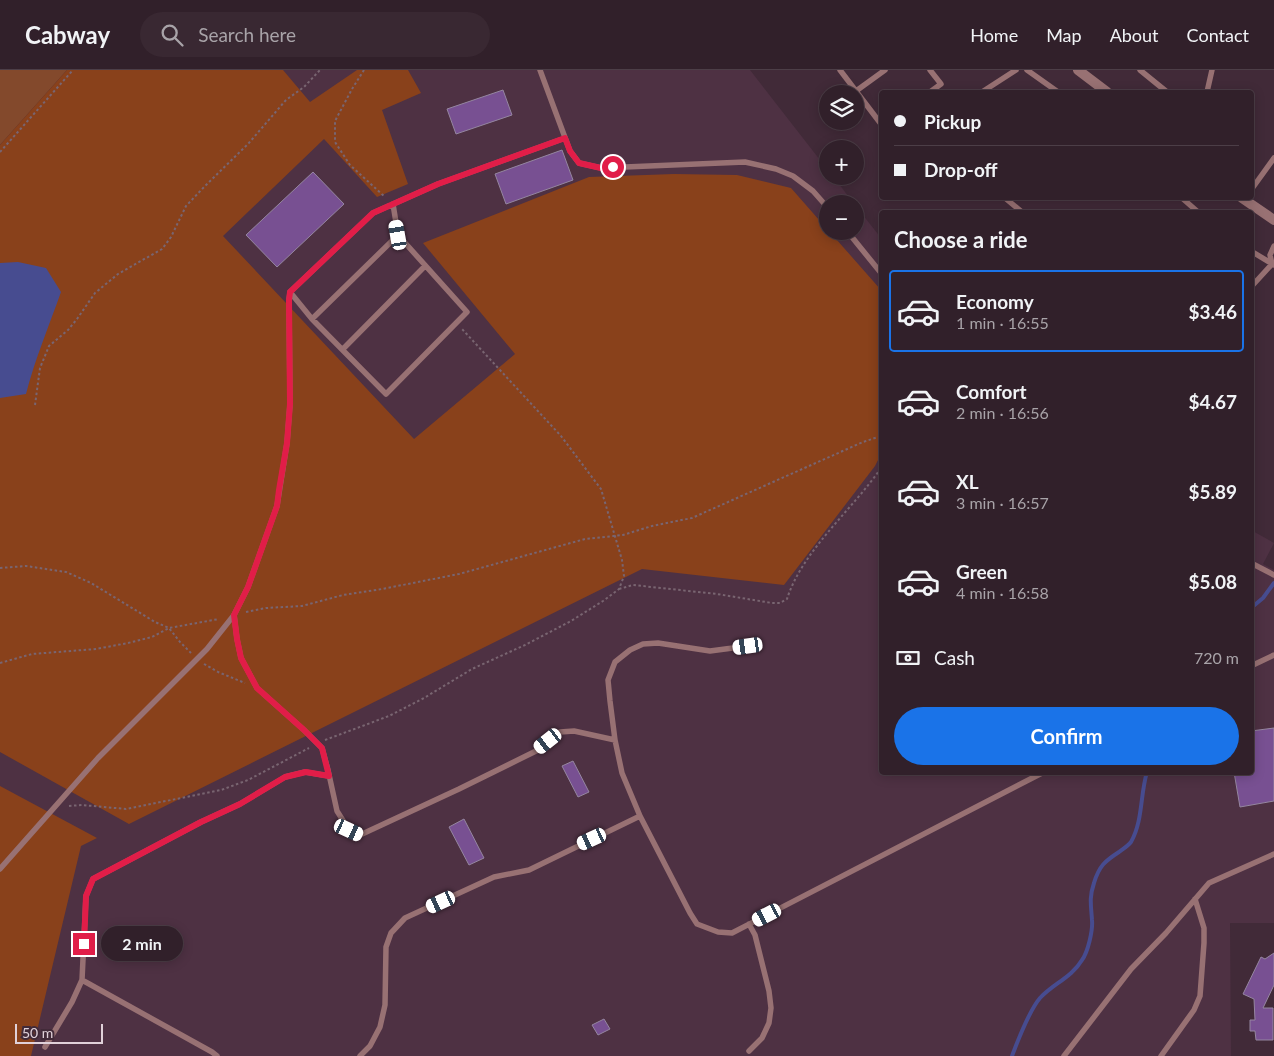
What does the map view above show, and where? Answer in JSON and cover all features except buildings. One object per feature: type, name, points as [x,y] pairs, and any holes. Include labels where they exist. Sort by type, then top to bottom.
[{"type":"street","points":[[1078,70],[1104,90]]},
{"type":"street","points":[[1247,200],[1274,220]]},
{"type":"lane","points":[[540,70],[570,151],[579,163],[601,168],[746,162],[776,168],[793,176],[819,198]]},
{"type":"lane","points":[[840,70],[851,85]]},
{"type":"lane","points":[[864,85],[885,70]]},
{"type":"lane","points":[[930,70],[941,84],[933,90]]},
{"type":"lane","points":[[985,90],[1016,70]]},
{"type":"lane","points":[[1027,70],[1055,90]]},
{"type":"lane","points":[[1140,70],[1165,90]]},
{"type":"lane","points":[[1207,90],[1212,70]]},
{"type":"lane","points":[[864,102],[879,121]]},
{"type":"lane","points":[[0,869],[98,758],[207,649],[234,615],[248,587],[277,506],[287,443],[290,404],[290,292],[373,213],[438,184],[565,138]]},
{"type":"lane","points":[[1254,186],[1274,158]]},
{"type":"lane","points":[[1007,200],[1020,210]]},
{"type":"lane","points":[[1184,200],[1196,210]]},
{"type":"lane","points":[[290,292],[312,319],[386,394],[467,312],[398,235],[393,204]]},
{"type":"lane","points":[[312,319],[398,235]]},
{"type":"lane","points":[[854,240],[879,271]]},
{"type":"lane","points":[[1273,264],[1270,255],[1274,246]]},
{"type":"lane","points":[[1254,253],[1273,264]]},
{"type":"lane","points":[[1254,283],[1273,264]]},
{"type":"lane","points":[[343,350],[425,266]]},
{"type":"lane","points":[[1254,565],[1274,575]]},
{"type":"lane","points":[[234,615],[241,658],[257,688],[322,748],[337,811],[349,830],[360,835],[536,751],[560,732],[574,731],[615,740]]},
{"type":"lane","points":[[748,646],[710,651],[658,643],[643,644],[630,650],[615,662],[608,680],[615,740],[622,773],[640,816],[697,924],[718,932],[732,933],[1038,775]]},
{"type":"lane","points":[[1254,664],[1274,654]]},
{"type":"lane","points":[[45,1047],[72,1002],[82,980],[86,896],[93,879],[201,822],[240,804],[285,777],[306,772],[329,776]]},
{"type":"lane","points":[[360,1056],[370,1046],[380,1027],[385,1005],[386,947],[392,933],[405,918],[494,877],[529,870],[640,816]]},
{"type":"lane","points":[[1064,1056],[1131,969],[1166,933],[1209,883],[1274,854]]},
{"type":"lane","points":[[1161,1056],[1194,1010],[1200,996],[1204,928],[1195,899]]},
{"type":"lane","points":[[749,1051],[762,1038],[769,1023],[771,1008],[769,991],[755,935],[750,924]]},
{"type":"lane","points":[[82,980],[217,1056]]},
{"type":"path","points":[[0,152],[73,70]]},
{"type":"path","points":[[35,405],[40,368],[49,346],[68,330],[95,293],[118,274],[162,249],[171,237],[186,206],[248,144],[286,100],[304,87],[320,70]]},
{"type":"path","points":[[364,70],[335,121],[335,142],[350,164],[393,204]]},
{"type":"path","points":[[456,323],[561,436],[601,489],[622,560],[624,576],[619,589]]},
{"type":"path","points":[[0,663],[32,654],[128,643],[152,637],[169,628],[214,621],[266,608],[302,606],[343,595],[459,574],[585,539],[623,535],[652,526],[692,518],[879,437]]},
{"type":"path","points":[[56,806],[82,805],[126,809],[222,790],[248,780],[317,743],[390,716],[472,669],[525,645],[571,621],[604,602],[619,589],[633,585],[780,603],[787,599],[791,586],[813,552],[879,470]]},
{"type":"path","points":[[0,568],[26,566],[66,572],[91,583],[155,622],[169,628],[197,659],[218,672],[257,688]]},
{"type":"shaded area","points":[[0,70],[67,70],[0,145]]},
{"type":"shaded area","points":[[67,70],[750,70],[819,159],[819,185],[840,185],[847,195],[819,195],[819,240],[864,240],[864,216],[879,235],[879,775],[1254,775],[1254,532],[1274,543],[1263,564],[1274,570],[1274,923],[1230,923],[1231,1056],[0,1056],[0,145]]},
{"type":"shaded area","points":[[67,70],[283,70],[310,102],[357,70],[408,70],[421,93],[382,110],[408,184],[377,197],[324,139],[223,236],[414,439],[515,354],[423,243],[589,177],[674,174],[737,175],[791,188],[819,220],[819,240],[837,240],[879,288],[879,458],[875,466],[784,585],[642,569],[129,824],[0,752],[0,145]]},
{"type":"shaded area","points":[[0,786],[97,838],[81,846],[31,1056],[0,1056]]},
{"type":"water","points":[[18,262],[46,268],[61,292],[26,394],[0,398],[0,263]]},
{"type":"waterway","points":[[1254,606],[1263,598],[1274,583]]},
{"type":"waterway","points":[[1012,1056],[1024,1026],[1040,998],[1068,976],[1078,966],[1084,956],[1092,929],[1092,888],[1100,868],[1106,861],[1131,842],[1135,834],[1146,775]]},
{"type":"route","points":[[84,944],[86,896],[93,879],[201,822],[240,804],[285,777],[306,772],[329,776],[322,748],[257,688],[241,658],[234,615],[248,587],[277,506],[287,443],[290,404],[290,292],[373,213],[438,184],[565,138],[570,151],[579,163],[601,168],[613,167]]}]
